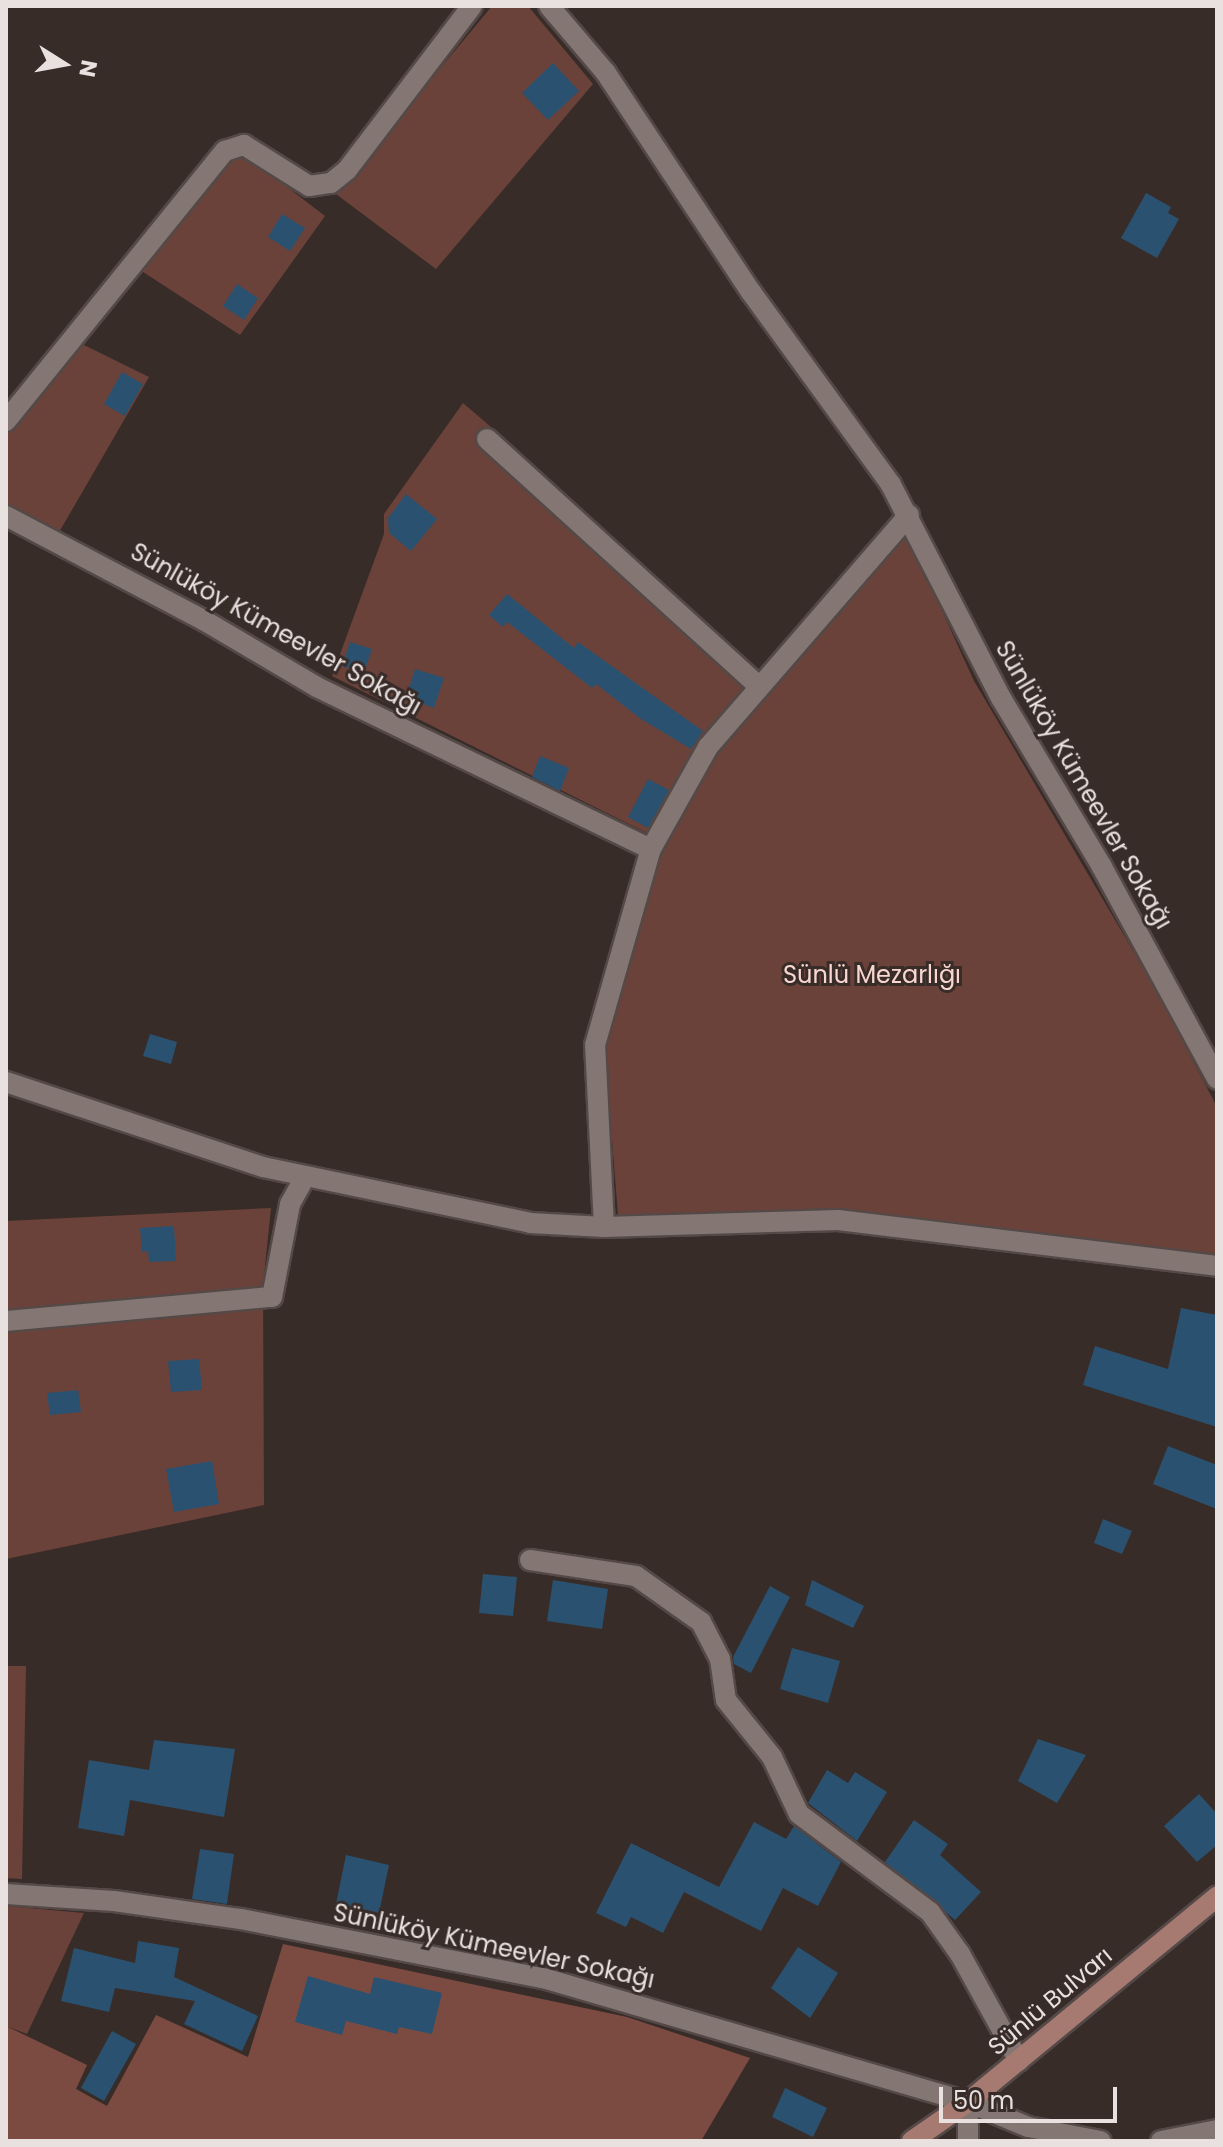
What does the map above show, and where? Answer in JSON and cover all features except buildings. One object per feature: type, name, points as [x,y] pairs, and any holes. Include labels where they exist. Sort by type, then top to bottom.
[{"type":"main road","name":"Sünlü Bulvarı","points":[[912,2141],[968,2102],[1217,1897]]},
{"type":"street","points":[[6,421],[225,151],[244,145],[309,186],[331,183],[347,170],[472,6]]},
{"type":"street","name":"Sünlüköy Kümeevler Sokağı","points":[[549,6],[606,73],[751,292],[909,515],[1001,698],[1116,892],[1217,1079]]},
{"type":"street","points":[[487,439],[758,686]]},
{"type":"street","points":[[604,1227],[595,1045],[651,849],[699,760],[758,686],[909,515]]},
{"type":"street","name":"Sünlüköy Kümeevler Sokağı","points":[[6,516],[180,606],[317,687],[651,849]]},
{"type":"street","points":[[6,1082],[167,1139],[305,1177],[530,1223],[604,1227],[838,1220],[1217,1266]]},
{"type":"street","points":[[6,1321],[272,1297],[290,1204],[305,1177]]},
{"type":"street","points":[[530,1560],[636,1576],[701,1622],[720,1659],[726,1700],[772,1757],[799,1814],[930,1912],[960,1954],[1019,2061]]},
{"type":"street","name":"Sünlüköy Kümeevler Sokağı","points":[[6,1894],[114,1901],[241,1919],[543,1978],[968,2102],[1028,2127],[1101,2141]]},
{"type":"street","points":[[968,2102],[968,2141]]},
{"type":"street","points":[[1161,2141],[1217,2130]]},
{"type":"green space","points":[[492,6],[528,6],[593,84],[436,269],[336,194]]},
{"type":"green space","points":[[239,156],[252,160],[325,216],[240,335],[137,268],[229,161]]},
{"type":"green space","points":[[80,343],[149,377],[58,534],[6,506],[6,436]]},
{"type":"green space","points":[[463,403],[491,427],[477,443],[748,689],[651,835],[332,676],[384,534],[384,514]]},
{"type":"green space","name":"Sünlü Mezarlığı","points":[[907,534],[974,681],[1154,986],[1217,1107],[1217,1256],[845,1211],[618,1215],[604,1040],[635,925],[661,856],[707,764],[887,550]]},
{"type":"green space","points":[[271,1208],[263,1286],[264,1505],[6,1559],[6,1221]]},
{"type":"green space","points":[[6,1666],[26,1666],[22,1879],[6,1878]]},
{"type":"green space","points":[[6,1906],[84,1913],[27,2034],[6,2026]]},
{"type":"shaded area","points":[[283,1944],[627,2017],[750,2058],[701,2141],[6,2141],[6,2026],[87,2065],[76,2089],[107,2106],[156,2015],[248,2057]]}]
